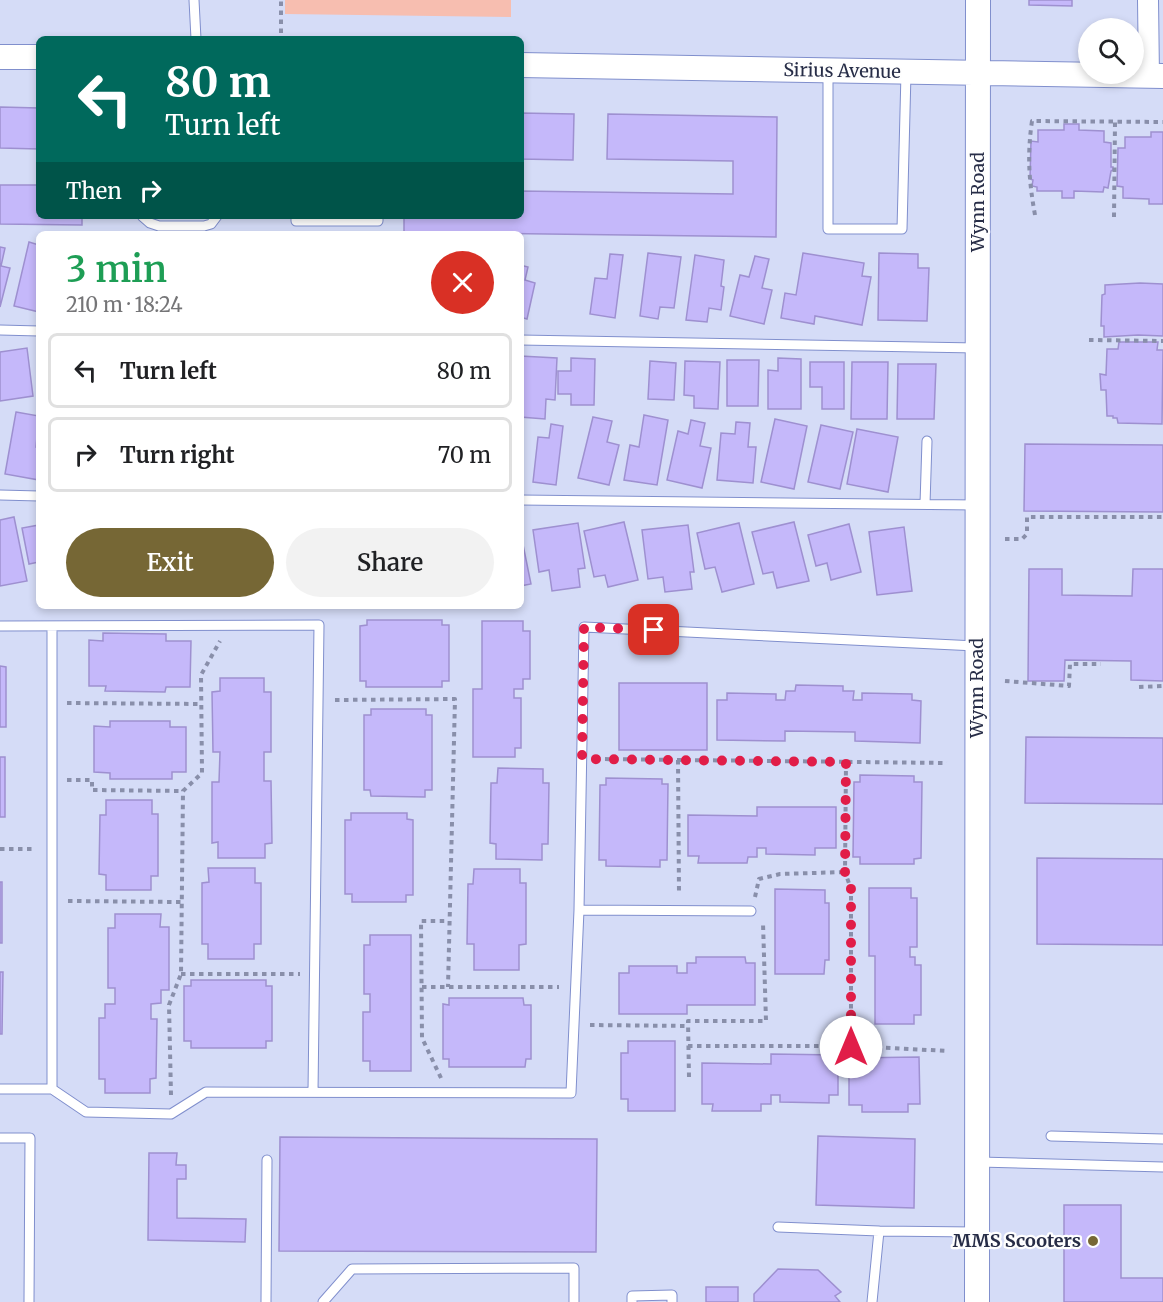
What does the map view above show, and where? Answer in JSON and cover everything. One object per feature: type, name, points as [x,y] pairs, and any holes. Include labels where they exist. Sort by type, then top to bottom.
[{"type":"street","name":"Wynn Road","points":[[977,1302],[978,0]]},
{"type":"street","points":[[1148,0],[1156,76]]},
{"type":"street","points":[[0,57],[36,57]]},
{"type":"street","name":"Sirius Avenue","points":[[524,65],[1156,76]]},
{"type":"lane","points":[[194,0],[196,36]]},
{"type":"lane","points":[[828,71],[828,229],[902,229],[906,73]]},
{"type":"lane","points":[[145,219],[159,226],[204,226],[211,224],[215,219]]},
{"type":"lane","points":[[296,219],[296,221],[378,221],[378,219]]},
{"type":"lane","points":[[0,330],[36,331]]},
{"type":"lane","points":[[524,340],[978,348]]},
{"type":"lane","points":[[926,504],[927,441]]},
{"type":"lane","points":[[0,495],[36,496]]},
{"type":"lane","points":[[524,500],[977,505]]},
{"type":"lane","points":[[0,626],[319,625],[313,1092]]},
{"type":"lane","points":[[51,1089],[52,626]]},
{"type":"lane","points":[[0,1089],[51,1089],[86,1112],[171,1113],[206,1092],[571,1093],[579,910],[584,627],[977,646]]},
{"type":"lane","points":[[579,910],[751,911]]},
{"type":"lane","points":[[1051,1136],[1163,1139]]},
{"type":"lane","points":[[0,1138],[30,1138],[29,1302]]},
{"type":"lane","points":[[266,1302],[267,1160]]},
{"type":"lane","points":[[977,1162],[1163,1167]]},
{"type":"lane","points":[[778,1227],[977,1232]]},
{"type":"lane","points":[[872,1302],[879,1231]]},
{"type":"lane","points":[[323,1302],[352,1269],[562,1268],[574,1268],[574,1302]]},
{"type":"lane","points":[[632,1302],[632,1296],[672,1295],[672,1302]]},
{"type":"path","points":[[281,0],[281,33]]},
{"type":"path","points":[[1035,215],[1028,180],[1032,121],[1163,122]]},
{"type":"path","points":[[1114,217],[1115,122]]},
{"type":"path","points":[[1089,340],[1163,341]]},
{"type":"path","points":[[1005,538],[1022,539],[1027,534],[1027,517],[1163,517]]},
{"type":"path","points":[[52,780],[92,780],[92,790],[183,791],[202,773],[201,675],[228,625]]},
{"type":"path","points":[[1005,681],[1069,686],[1070,664],[1101,664]]},
{"type":"path","points":[[1139,687],[1163,686]]},
{"type":"path","points":[[318,700],[454,699],[447,987]]},
{"type":"path","points":[[52,703],[202,704]]},
{"type":"path","points":[[582,759],[947,763]]},
{"type":"path","points":[[678,760],[679,911]]},
{"type":"path","points":[[846,762],[845,872],[851,889],[851,1047]]},
{"type":"path","points":[[171,1113],[169,1005],[181,974],[183,791]]},
{"type":"path","points":[[0,849],[52,849]]},
{"type":"path","points":[[689,1077],[688,1022],[766,1021],[763,923],[751,911],[759,879],[780,874],[845,872]]},
{"type":"path","points":[[52,901],[181,902]]},
{"type":"path","points":[[447,1092],[422,1038],[421,921],[448,921]]},
{"type":"path","points":[[181,974],[315,974]]},
{"type":"path","points":[[422,987],[576,987]]},
{"type":"path","points":[[574,1025],[688,1026]]},
{"type":"path","points":[[688,1046],[851,1047],[948,1052]]},
{"type":"shaded area","points":[[285,0],[511,0],[511,17],[285,14]]},
{"type":"building","points":[[1029,0],[1072,0],[1072,6],[1029,5]]},
{"type":"building","points":[[0,107],[36,108],[36,149],[0,148]]},
{"type":"building","points":[[524,113],[574,114],[573,160],[524,159]]},
{"type":"building","points":[[608,114],[777,117],[776,237],[524,234],[524,231],[404,231],[404,219],[524,219],[524,191],[733,194],[733,161],[607,159]]},
{"type":"building","points":[[1064,124],[1079,124],[1079,130],[1104,131],[1104,142],[1111,143],[1113,170],[1108,188],[1104,187],[1103,192],[1074,191],[1074,198],[1062,198],[1062,191],[1037,191],[1037,187],[1032,186],[1033,180],[1030,179],[1031,141],[1038,142],[1038,130],[1064,130]]},
{"type":"building","points":[[1151,132],[1163,132],[1163,204],[1149,204],[1149,199],[1123,198],[1123,187],[1117,186],[1118,148],[1125,148],[1125,137],[1151,137]]},
{"type":"building","points":[[0,185],[36,185],[36,219],[82,219],[82,225],[0,224]]},
{"type":"building","points":[[29,242],[36,244],[36,311],[14,306]]},
{"type":"building","points":[[0,247],[5,248],[1,266],[10,268],[0,307]]},
{"type":"building","points":[[648,253],[681,257],[674,308],[660,307],[658,319],[640,316]]},
{"type":"building","points":[[803,253],[864,263],[862,276],[871,277],[862,325],[815,316],[814,324],[781,318],[785,293],[796,295]]},
{"type":"building","points":[[879,253],[918,254],[918,268],[929,268],[927,321],[878,320]]},
{"type":"building","points":[[610,254],[623,255],[615,318],[590,314],[595,278],[607,279]]},
{"type":"building","points":[[695,255],[724,260],[721,310],[709,308],[707,322],[686,320]]},
{"type":"building","points":[[755,256],[769,259],[762,288],[772,290],[764,324],[730,316],[740,275],[749,277]]},
{"type":"building","points":[[524,266],[528,267],[525,280],[535,283],[527,319],[524,318]]},
{"type":"building","points":[[1163,284],[1163,336],[1104,337],[1104,326],[1101,326],[1102,295],[1105,294],[1105,285]]},
{"type":"building","points":[[1119,342],[1158,342],[1157,350],[1163,350],[1162,424],[1118,423],[1117,418],[1107,416],[1106,390],[1101,390],[1100,374],[1106,375],[1107,349],[1118,349]]},
{"type":"building","points":[[27,348],[33,396],[0,401],[0,352]]},
{"type":"building","points":[[524,356],[557,358],[555,400],[546,399],[545,419],[524,417]]},
{"type":"building","points":[[571,358],[595,359],[594,405],[571,405],[571,394],[558,394],[558,371],[571,371]]},
{"type":"building","points":[[778,358],[801,359],[801,409],[768,409],[768,370],[778,371]]},
{"type":"building","points":[[727,360],[759,360],[758,406],[727,406]]},
{"type":"building","points":[[650,361],[676,363],[674,400],[648,399]]},
{"type":"building","points":[[685,361],[720,362],[718,409],[694,408],[694,396],[684,395]]},
{"type":"building","points":[[810,362],[844,362],[844,409],[822,409],[822,387],[810,387]]},
{"type":"building","points":[[852,362],[888,362],[887,419],[851,419]]},
{"type":"building","points":[[898,364],[936,364],[934,419],[897,419]]},
{"type":"building","points":[[16,412],[36,415],[36,479],[5,474]]},
{"type":"building","points":[[644,415],[668,420],[657,485],[624,480],[630,445],[639,447]]},
{"type":"building","points":[[593,417],[612,421],[607,442],[619,445],[609,485],[578,478]]},
{"type":"building","points":[[775,419],[807,426],[794,489],[761,482]]},
{"type":"building","points":[[691,420],[705,423],[700,446],[711,448],[702,488],[667,480],[678,431],[688,434]]},
{"type":"building","points":[[736,422],[750,423],[748,447],[756,447],[753,483],[717,480],[721,433],[735,434]]},
{"type":"building","points":[[551,424],[563,426],[556,485],[533,482],[538,437],[549,438]]},
{"type":"building","points":[[821,425],[853,432],[840,489],[808,482]]},
{"type":"building","points":[[857,429],[898,437],[888,492],[847,484]]},
{"type":"building","points":[[1025,444],[1163,445],[1163,512],[1024,511]]},
{"type":"building","points":[[14,517],[27,581],[0,586],[0,520]]},
{"type":"building","points":[[624,522],[638,580],[608,587],[605,575],[594,577],[584,531]]},
{"type":"building","points":[[794,522],[809,581],[777,588],[773,572],[763,574],[752,532]]},
{"type":"building","points":[[578,523],[585,568],[578,569],[580,587],[552,591],[549,570],[539,572],[533,530]]},
{"type":"building","points":[[739,523],[754,584],[722,592],[715,567],[705,569],[697,533]]},
{"type":"building","points":[[849,524],[861,572],[831,580],[827,563],[816,566],[808,535]]},
{"type":"building","points":[[688,525],[694,572],[690,572],[692,589],[665,592],[663,577],[648,579],[642,530]]},
{"type":"building","points":[[36,526],[36,563],[29,564],[22,528]]},
{"type":"building","points":[[904,527],[912,591],[877,595],[869,532]]},
{"type":"building","points":[[524,550],[531,584],[524,585]]},
{"type":"building","points":[[1029,569],[1062,569],[1062,595],[1132,596],[1133,569],[1163,569],[1163,681],[1131,680],[1131,661],[1065,660],[1064,681],[1028,681]]},
{"type":"building","points":[[367,620],[442,620],[442,625],[449,625],[449,681],[442,681],[442,687],[366,687],[366,681],[360,681],[360,626],[367,625]]},
{"type":"building","points":[[482,621],[523,621],[523,631],[530,631],[530,679],[523,679],[523,689],[514,689],[514,698],[521,698],[521,748],[515,748],[515,757],[473,757],[473,689],[482,689]]},
{"type":"building","points":[[103,633],[166,634],[166,641],[191,641],[190,687],[166,687],[165,692],[105,691],[106,686],[89,686],[89,640],[103,641]]},
{"type":"building","points":[[0,666],[6,667],[6,727],[0,727]]},
{"type":"building","points":[[220,678],[264,678],[264,692],[271,692],[271,752],[264,752],[264,781],[271,781],[272,843],[265,844],[265,858],[218,858],[218,842],[212,843],[212,782],[219,782],[220,752],[213,752],[212,692],[220,691]]},
{"type":"building","points":[[619,683],[707,683],[707,750],[619,750]]},
{"type":"building","points":[[796,685],[843,686],[843,691],[854,691],[853,700],[862,700],[862,693],[912,694],[912,700],[921,701],[920,743],[855,741],[855,732],[785,731],[785,741],[717,740],[717,700],[727,700],[727,693],[776,694],[776,700],[785,700],[786,691],[795,691]]},
{"type":"building","points":[[371,709],[426,709],[426,715],[432,715],[432,790],[425,790],[425,797],[371,796],[370,790],[364,790],[364,715],[371,715]]},
{"type":"building","points":[[110,721],[170,721],[170,727],[186,727],[186,772],[172,772],[172,779],[110,779],[110,773],[94,772],[94,726],[110,727]]},
{"type":"building","points":[[1026,737],[1163,738],[1163,804],[1025,803]]},
{"type":"building","points":[[0,757],[5,757],[5,817],[0,817]]},
{"type":"building","points":[[498,768],[543,769],[543,783],[549,783],[548,844],[542,844],[542,860],[496,859],[496,844],[490,843],[491,783],[497,783]]},
{"type":"building","points":[[860,775],[914,776],[914,782],[922,782],[921,858],[914,859],[914,864],[860,864],[860,857],[853,857],[854,782],[860,782]]},
{"type":"building","points":[[606,778],[662,779],[662,784],[668,784],[667,860],[660,860],[660,867],[606,866],[606,860],[599,860],[600,785],[606,785]]},
{"type":"building","points":[[106,800],[152,800],[152,814],[158,814],[158,876],[151,876],[151,890],[106,890],[106,875],[99,874],[100,815],[106,815]]},
{"type":"building","points":[[757,807],[836,807],[836,848],[815,848],[815,855],[766,854],[766,848],[757,848],[757,857],[748,857],[747,863],[698,863],[699,856],[688,856],[688,815],[757,816]]},
{"type":"building","points":[[351,813],[407,813],[407,819],[413,820],[413,895],[406,895],[406,902],[352,902],[352,894],[345,894],[345,820],[351,820]]},
{"type":"building","points":[[1037,858],[1163,859],[1163,945],[1037,944]]},
{"type":"building","points":[[208,868],[255,868],[255,883],[261,883],[261,944],[254,944],[254,959],[208,959],[208,944],[202,944],[202,883],[209,882]]},
{"type":"building","points":[[474,869],[520,869],[520,883],[526,883],[526,944],[519,945],[519,970],[474,970],[474,944],[467,944],[468,884],[473,884]]},
{"type":"building","points":[[0,882],[2,882],[2,943],[0,943]]},
{"type":"building","points":[[869,888],[911,888],[911,898],[917,898],[917,947],[910,947],[910,957],[915,957],[915,965],[921,965],[921,1015],[914,1015],[914,1024],[875,1024],[875,956],[869,956]]},
{"type":"building","points":[[775,889],[825,890],[825,903],[829,903],[829,960],[825,960],[824,974],[775,974]]},
{"type":"building","points":[[115,914],[161,914],[160,927],[169,927],[169,990],[161,990],[161,1003],[151,1004],[151,1019],[157,1019],[156,1078],[150,1079],[150,1093],[105,1093],[105,1079],[99,1079],[99,1018],[105,1018],[105,1004],[115,1004],[115,988],[108,988],[108,928],[115,928]]},
{"type":"building","points":[[370,935],[411,935],[411,1071],[370,1071],[370,1061],[363,1061],[363,1012],[370,1012],[370,994],[364,994],[364,945],[370,945]]},
{"type":"building","points":[[696,957],[745,957],[746,963],[755,963],[755,1005],[687,1005],[687,1014],[619,1014],[619,973],[629,973],[629,966],[677,966],[677,973],[687,973],[687,963],[696,963]]},
{"type":"building","points":[[0,972],[3,972],[2,1034],[0,1034]]},
{"type":"building","points":[[191,980],[266,980],[266,986],[272,986],[272,1041],[266,1041],[266,1048],[191,1048],[191,1041],[184,1041],[184,986],[191,986]]},
{"type":"building","points":[[449,998],[523,998],[524,1005],[531,1005],[531,1059],[526,1059],[525,1067],[449,1067],[449,1059],[443,1059],[443,1004],[449,1005]]},
{"type":"building","points":[[628,1041],[675,1041],[675,1111],[628,1111],[628,1099],[621,1099],[621,1053],[628,1053]]},
{"type":"building","points":[[771,1054],[838,1055],[838,1095],[829,1095],[829,1103],[780,1102],[780,1095],[771,1095],[771,1104],[761,1104],[761,1111],[712,1111],[713,1104],[702,1104],[702,1063],[771,1064]]},
{"type":"building","points":[[919,1057],[920,1104],[908,1104],[908,1112],[862,1112],[862,1105],[849,1105],[849,1058]]},
{"type":"building","points":[[818,1136],[915,1139],[914,1208],[816,1205]]},
{"type":"building","points":[[280,1137],[597,1139],[596,1252],[279,1251]]},
{"type":"building","points":[[149,1153],[177,1153],[176,1165],[186,1165],[186,1179],[177,1179],[177,1218],[246,1219],[245,1242],[148,1240]]},
{"type":"building","name":"MMS Scooters","points":[[1064,1205],[1121,1205],[1121,1278],[1163,1278],[1163,1302],[1064,1302]]},
{"type":"building","points":[[778,1269],[818,1270],[841,1292],[835,1296],[840,1302],[754,1302],[754,1294]]},
{"type":"building","points":[[706,1287],[738,1287],[738,1302],[706,1302]]},
{"type":"place","name":"MMS Scooters","points":[[1093,1241]]},
{"type":"route","points":[[654,630],[584,627],[582,759],[846,762],[845,872],[851,889],[851,1047]]}]
